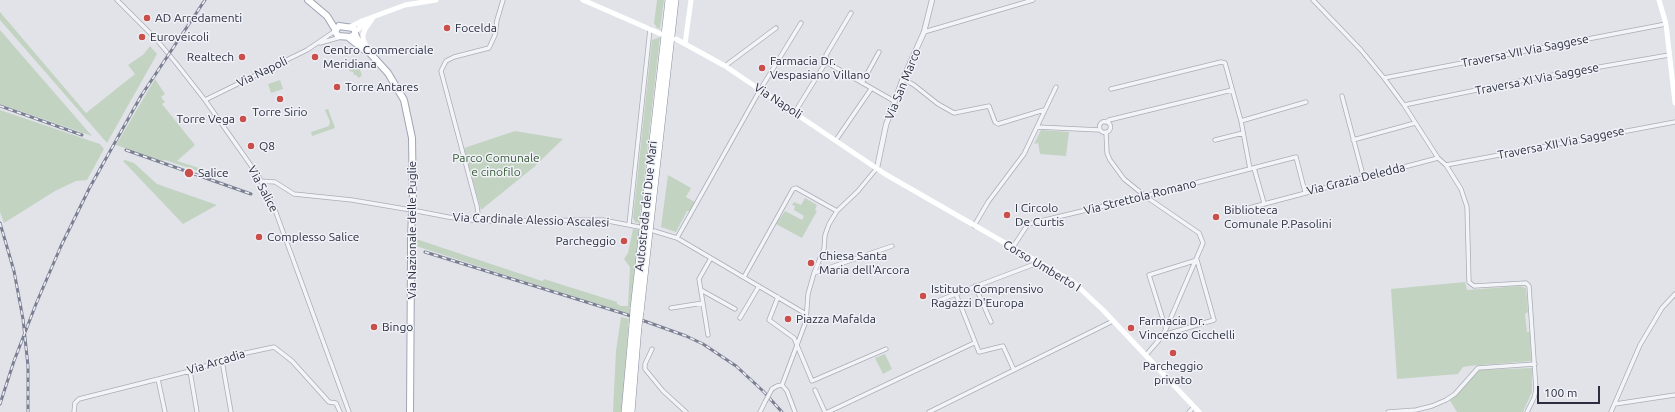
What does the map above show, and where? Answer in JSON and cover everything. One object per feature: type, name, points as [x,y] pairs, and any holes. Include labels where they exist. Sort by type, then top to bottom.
[{"type":"highway","name":"Autostrada dei Due Mari","points":[[631,412],[637,310],[669,0]]},
{"type":"highway","name":"Autostrada dei Due Mari","points":[[637,310],[675,0]]},
{"type":"highway","name":"Autostrada dei Due Mari","points":[[625,412],[636,325]]},
{"type":"main road","points":[[308,0],[343,27]]},
{"type":"main road","points":[[335,30],[338,27],[350,27],[405,5],[436,0]]},
{"type":"main road","points":[[583,0],[661,34]]},
{"type":"main road","points":[[685,44],[691,0]]},
{"type":"main road","points":[[1659,0],[1666,24],[1675,104]]},
{"type":"main road","points":[[327,16],[335,30],[336,35],[348,37],[353,36],[362,25],[378,15]]},
{"type":"main road","points":[[369,50],[364,43],[363,35],[372,19]]},
{"type":"main road","name":"Via Nazionale delle Puglie","points":[[350,27],[354,29],[358,40],[375,58]]},
{"type":"main road","name":"Via Nazionale delle Puglie","points":[[348,37],[375,58],[383,66],[394,82],[404,100],[412,138],[413,205],[411,239],[410,412]]},
{"type":"main road","name":"Via Napoli","points":[[676,39],[726,66],[877,168]]},
{"type":"main road","name":"Corso Umberto I","points":[[877,168],[974,226],[1073,282],[1085,292],[1199,412]]},
{"type":"street","name":"Via Salice","points":[[117,0],[156,39],[205,100],[260,180],[275,210],[349,412]]},
{"type":"street","points":[[479,221],[477,206],[442,71],[446,61],[454,57],[489,48],[495,35],[497,20],[503,0]]},
{"type":"street","name":"Via San Marco","points":[[877,168],[886,125],[894,101],[924,32],[932,0]]},
{"type":"street","points":[[924,32],[1033,0]]},
{"type":"street","points":[[1313,0],[1361,50],[1384,78],[1404,105],[1438,158],[1446,165],[1461,189],[1467,207],[1469,282],[1474,286],[1528,283],[1535,364],[1536,395],[1527,412]]},
{"type":"street","points":[[795,112],[826,62],[826,55],[851,13]]},
{"type":"street","points":[[677,238],[760,90],[801,23]]},
{"type":"street","name":"Traversa VII Via Saggese","points":[[1384,78],[1666,24]]},
{"type":"street","points":[[726,66],[776,28]]},
{"type":"street","points":[[629,225],[650,29]]},
{"type":"street","name":"Via Napoli","points":[[205,100],[319,43],[335,30]]},
{"type":"street","name":"Via Napoli","points":[[319,43],[341,36]]},
{"type":"street","points":[[862,83],[879,52]]},
{"type":"street","name":"Traversa XI Via Saggese","points":[[1404,105],[1530,79],[1669,55]]},
{"type":"street","points":[[826,62],[894,101]]},
{"type":"street","points":[[1111,89],[1221,62],[1225,63],[1252,169],[1264,203]]},
{"type":"street","points":[[903,79],[914,85],[938,104],[954,113],[989,106],[995,122],[998,124],[1044,110]]},
{"type":"street","points":[[974,226],[988,202],[1024,154],[1056,87]]},
{"type":"street","points":[[836,140],[871,88]]},
{"type":"street","points":[[1100,130],[1100,124],[1109,120],[1232,90]]},
{"type":"street","points":[[1342,96],[1364,179]]},
{"type":"street","points":[[1241,121],[1306,102]]},
{"type":"street","points":[[1106,122],[1110,127],[1106,132],[1107,153],[1110,160],[1124,179],[1145,196],[1199,233],[1203,243],[1166,329],[1146,355]]},
{"type":"street","name":"Traversa XII Via Saggese","points":[[1446,165],[1675,122]]},
{"type":"street","points":[[1353,140],[1415,123]]},
{"type":"street","points":[[1037,126],[1100,130],[1106,132]]},
{"type":"street","points":[[1215,140],[1243,133]]},
{"type":"street","name":"Via Strettola Romano","points":[[1013,247],[1028,224],[1145,196],[1296,157],[1305,192]]},
{"type":"street","name":"Via Grazia Deledda","points":[[1249,208],[1305,192],[1364,179],[1438,158]]},
{"type":"street","points":[[782,385],[806,321],[808,294],[824,250],[825,235],[829,224],[837,210],[858,191],[877,168]]},
{"type":"street","name":"Via Cardinale Alessio Ascalesi","points":[[260,180],[275,182],[294,194],[352,200],[479,221],[603,220],[639,227]]},
{"type":"street","points":[[744,277],[794,188],[837,210]]},
{"type":"street","points":[[654,231],[677,238],[806,314]]},
{"type":"street","points":[[814,274],[892,246]]},
{"type":"street","points":[[708,335],[699,279],[711,258]]},
{"type":"street","points":[[1166,329],[1149,275],[1196,260]]},
{"type":"street","points":[[1162,335],[1214,320],[1196,260]]},
{"type":"street","points":[[940,300],[1040,262]]},
{"type":"street","points":[[740,318],[759,286]]},
{"type":"street","points":[[975,286],[991,322]]},
{"type":"street","points":[[701,290],[735,309]]},
{"type":"street","points":[[956,294],[979,352],[1003,346],[1014,370]]},
{"type":"street","points":[[1611,412],[1640,345],[1662,308],[1675,294]]},
{"type":"street","points":[[778,297],[769,320],[791,335],[798,345],[812,381],[886,349]]},
{"type":"street","points":[[671,308],[703,303]]},
{"type":"street","points":[[929,412],[1113,321]]},
{"type":"street","points":[[815,390],[827,412],[974,342]]},
{"type":"street","name":"Via Arcadia","points":[[74,412],[75,403],[79,399],[190,371],[246,352],[274,346],[292,361],[329,402],[336,403],[340,412]]},
{"type":"street","points":[[652,349],[645,364],[645,369],[663,391],[686,412]]},
{"type":"street","points":[[222,361],[231,412]]},
{"type":"street","points":[[1388,412],[1416,410],[1432,406],[1455,394],[1478,368],[1535,364]]},
{"type":"street","points":[[190,371],[197,412]]},
{"type":"street","points":[[158,379],[165,412]]},
{"type":"street","points":[[760,412],[772,389],[782,385]]},
{"type":"street","points":[[782,385],[787,391],[795,412]]},
{"type":"street","points":[[1614,404],[1675,395]]},
{"type":"street","points":[[1189,412],[1194,407]]},
{"type":"green space","points":[[657,0],[664,0],[660,29],[657,28],[654,23]]},
{"type":"green space","points":[[0,12],[86,113],[135,74],[128,65],[144,54],[150,46],[157,54],[107,143],[0,20]]},
{"type":"green space","points":[[0,30],[92,136],[0,104]]},
{"type":"green space","points":[[660,37],[639,223],[635,222],[633,218],[652,40]]},
{"type":"green space","points":[[359,63],[363,67],[360,70],[362,75],[359,78],[354,75],[353,72],[349,71],[350,68],[356,67]]},
{"type":"green space","points":[[155,79],[165,94],[161,97],[165,102],[162,104],[195,145],[177,161],[205,170],[204,173],[165,160],[161,161],[116,145]]},
{"type":"green space","points":[[280,80],[283,89],[271,93],[268,84]]},
{"type":"green space","points":[[328,109],[335,128],[312,136],[311,132],[329,126],[330,122],[325,110]]},
{"type":"green space","points":[[0,110],[100,144],[104,149],[87,180],[76,181],[55,191],[4,223],[0,212]]},
{"type":"green space","points":[[1041,130],[1069,132],[1066,156],[1040,154],[1038,143],[1034,144]]},
{"type":"green space","name":"Parco Comunale e cinofilo","points":[[515,131],[563,139],[534,167],[481,210],[464,148]]},
{"type":"green space","points":[[125,160],[134,163],[157,184],[217,205],[183,224],[123,161]]},
{"type":"green space","points":[[668,175],[691,188],[686,197],[695,202],[690,211],[687,211],[676,232],[661,227]]},
{"type":"green space","points":[[805,198],[817,205],[815,210],[817,211],[802,238],[776,224],[785,211],[802,220],[804,216],[794,210],[795,206],[792,205],[794,202],[801,205]]},
{"type":"green space","points":[[633,229],[639,230],[630,314],[416,246],[416,239],[542,281],[544,279],[617,302],[617,304],[621,306],[628,306],[630,267],[624,259],[628,253]]},
{"type":"green space","points":[[1465,282],[1467,290],[1520,286],[1526,288],[1528,312],[1525,314],[1527,332],[1530,332],[1531,361],[1469,366],[1463,367],[1458,374],[1397,379],[1391,289]]},
{"type":"green space","points":[[621,317],[629,319],[622,412],[613,412],[616,351]]},
{"type":"green space","points":[[885,354],[892,369],[883,374],[875,358]]},
{"type":"green space","points":[[1532,368],[1532,392],[1523,412],[1457,412],[1449,399],[1458,393],[1479,370]]},
{"type":"railway","points":[[0,404],[14,361],[36,304],[61,246],[90,187],[141,96],[205,0]]},
{"type":"railway","points":[[0,106],[82,135]]},
{"type":"railway","points":[[126,150],[251,194]]},
{"type":"railway","points":[[0,223],[14,271],[23,319],[28,366],[28,412]]},
{"type":"railway","points":[[425,252],[625,314],[686,336],[703,344],[736,366],[763,391],[782,412]]},
{"type":"place","name":"AD Arredamenti","points":[[147,18]]},
{"type":"place","name":"Focelda","points":[[447,28]]},
{"type":"place","name":"Euroveicoli","points":[[142,37]]},
{"type":"place","name":"Realtech","points":[[242,57]]},
{"type":"place","name":"Centro Commerciale Meridiana","points":[[315,57]]},
{"type":"place","name":"Farmacia Dr. Vespasiano Villano","points":[[762,68]]},
{"type":"place","name":"Torre Antares","points":[[337,87]]},
{"type":"place","name":"Torre Sirio","points":[[280,99]]},
{"type":"place","name":"Torre Vega","points":[[243,119]]},
{"type":"place","name":"Q8","points":[[251,146]]},
{"type":"place","name":"Salice","points":[[189,173]]},
{"type":"place","name":"I Circolo De Curtis","points":[[1007,215]]},
{"type":"place","name":"Biblioteca Comunale P.Pasolini","points":[[1216,217]]},
{"type":"place","name":"Complesso Salice","points":[[259,237]]},
{"type":"place","name":"Parcheggio","points":[[624,241]]},
{"type":"place","name":"Chiesa Santa Maria dell'Arcora","points":[[811,263]]},
{"type":"place","name":"Istituto Comprensivo Ragazzi D'Europa","points":[[923,296]]},
{"type":"place","name":"Piazza Mafalda","points":[[788,319]]},
{"type":"place","name":"Bingo","points":[[374,327]]},
{"type":"place","name":"Farmacia Dr. Vincenzo Cicchelli","points":[[1131,328]]},
{"type":"place","name":"Parcheggio privato","points":[[1173,353]]}]
